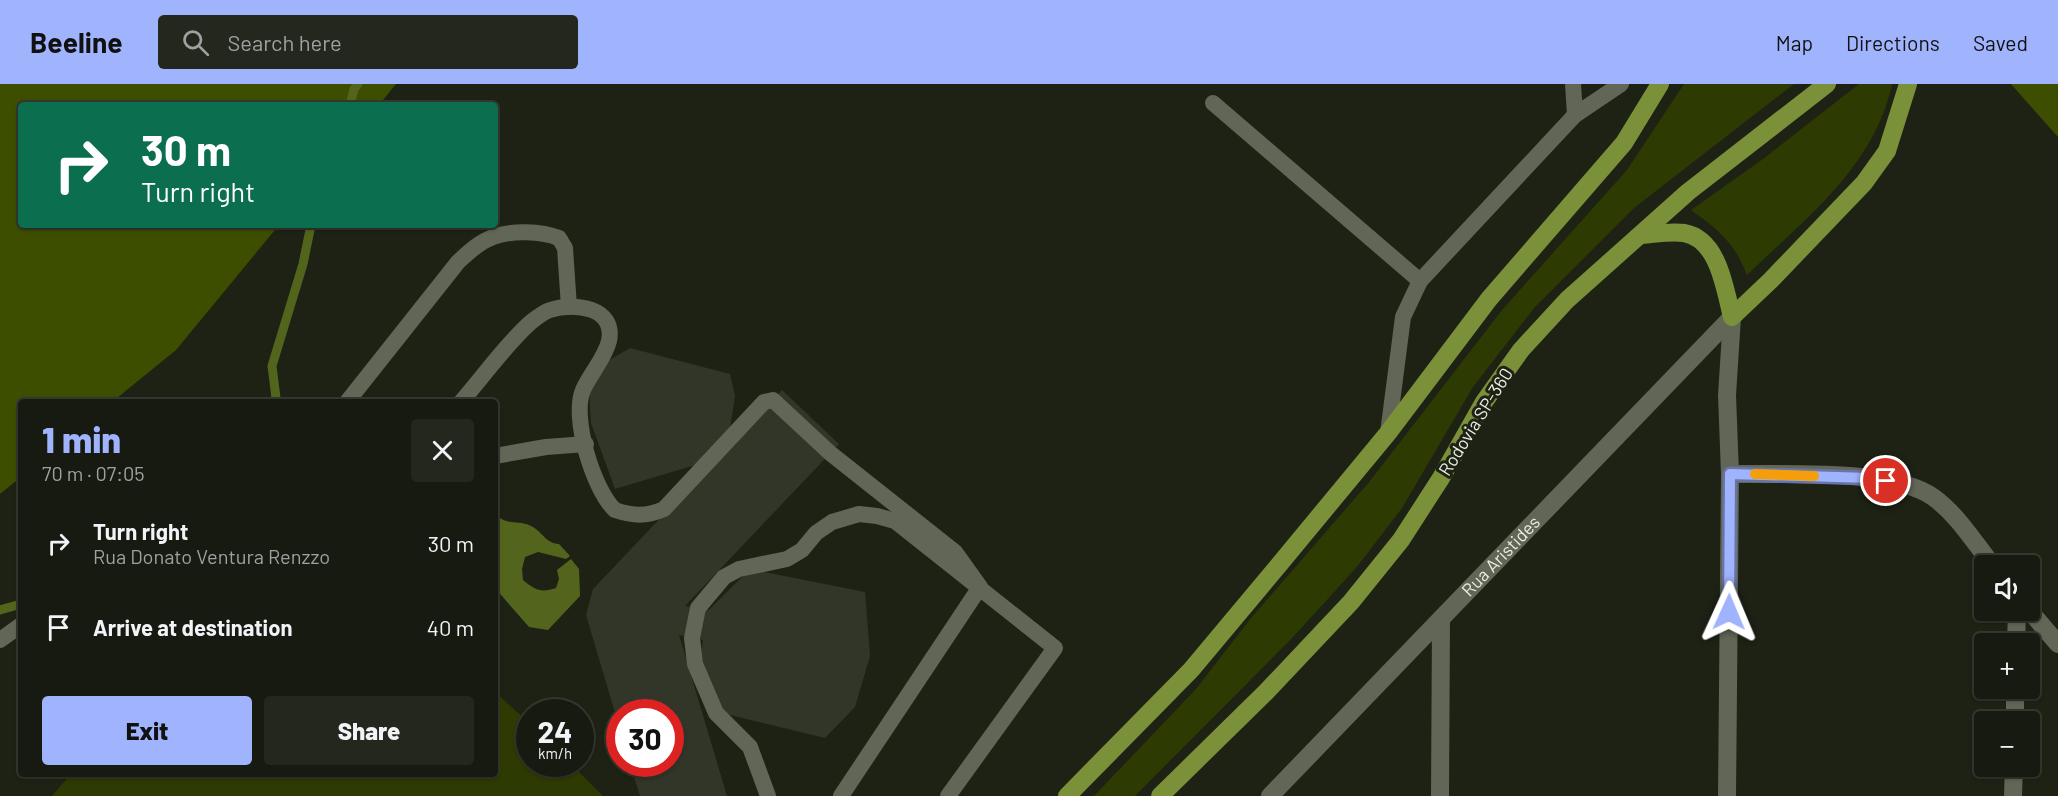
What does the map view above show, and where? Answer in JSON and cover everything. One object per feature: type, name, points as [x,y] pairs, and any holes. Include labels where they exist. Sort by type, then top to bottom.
[{"type":"main road","points":[[1067,796],[1191,670],[1388,433],[1489,299],[1624,143],[1660,84]]},
{"type":"main road","name":"Rodovia SP-360","points":[[1160,796],[1266,692],[1351,602],[1401,540],[1441,478],[1484,402],[1521,350],[1567,300],[1688,192],[1827,84]]},
{"type":"main road","points":[[1642,235],[1685,233],[1706,245],[1720,272],[1732,317],[1772,280],[1864,183],[1887,152],[1908,84]]},
{"type":"street","points":[[1727,796],[1730,474],[1727,395],[1732,317]]},
{"type":"street","name":"Rua Aristides","points":[[1270,796],[1732,317]]},
{"type":"street","points":[[1730,474],[1870,478],[1903,484],[1931,495],[1951,513],[1984,555]]},
{"type":"street","points":[[1440,796],[1441,621]]},
{"type":"street","points":[[2038,621],[2058,644]]},
{"type":"street","points":[[2013,796],[2014,777]]},
{"type":"lane","points":[[1573,84],[1575,115]]},
{"type":"lane","points":[[1388,433],[1403,317],[1420,281],[1575,115],[1621,84]]},
{"type":"lane","points":[[1213,103],[1420,281]]},
{"type":"lane","points":[[350,399],[458,262],[474,248],[494,237],[544,232],[559,238],[565,249],[569,307]]},
{"type":"lane","points":[[464,399],[530,323],[548,310],[569,307],[588,308],[602,314],[608,325],[609,341],[582,392],[582,431],[597,484],[608,504],[615,510],[629,515],[651,515],[664,509],[764,402],[772,400],[830,453],[955,552],[980,587]]},
{"type":"lane","points":[[498,455],[546,447],[586,444]]},
{"type":"lane","points":[[768,796],[750,747],[716,713],[695,664],[692,638],[698,608],[723,577],[739,569],[787,560],[802,550],[816,533],[832,522],[859,514],[895,521],[1055,648],[948,796]]},
{"type":"lane","points":[[841,796],[980,587]]},
{"type":"lane","points":[[0,640],[18,627]]},
{"type":"shaded area","points":[[0,84],[396,84],[381,102],[18,102],[18,228],[277,228],[176,350],[116,399],[18,399],[18,479],[0,494]]},
{"type":"shaded area","points":[[1684,84],[1794,84],[1634,208],[1535,307],[1473,387],[1402,508],[1356,568],[1293,637],[1135,796],[1094,796],[1196,689],[1251,618],[1370,481],[1502,310],[1627,170]]},
{"type":"shaded area","points":[[1859,84],[1892,84],[1883,113],[1870,141],[1854,166],[1834,190],[1747,275],[1737,254],[1725,238],[1691,210],[1763,159]]},
{"type":"shaded area","points":[[2011,84],[2058,84],[2058,137]]},
{"type":"shaded area","points":[[498,516],[509,522],[531,526],[550,541],[559,544],[570,556],[566,559],[538,552],[525,557],[522,569],[523,580],[531,586],[538,590],[556,588],[559,579],[557,570],[571,559],[579,569],[580,596],[548,630],[529,627],[498,591]]},
{"type":"shaded area","points":[[498,695],[516,711],[516,777],[584,777],[603,796],[52,796],[68,777],[498,777]]},
{"type":"building","points":[[630,348],[730,374],[735,396],[727,448],[782,390],[839,444],[685,606],[709,610],[750,569],[865,592],[870,656],[855,707],[825,738],[722,713],[700,658],[703,640],[679,635],[727,796],[640,796],[634,777],[684,777],[684,699],[611,699],[586,615],[593,589],[707,469],[702,463],[615,489],[591,423],[589,390],[604,363]]},
{"type":"waterway","points":[[351,102],[354,89],[358,84]]},
{"type":"waterway","points":[[275,399],[272,366],[303,264],[310,228]]},
{"type":"waterway","points":[[0,610],[18,605]]},
{"type":"slow traffic","points":[[1755,474],[1814,476]]},
{"type":"route","points":[[1729,612],[1730,474],[1870,478],[1886,481]]}]
